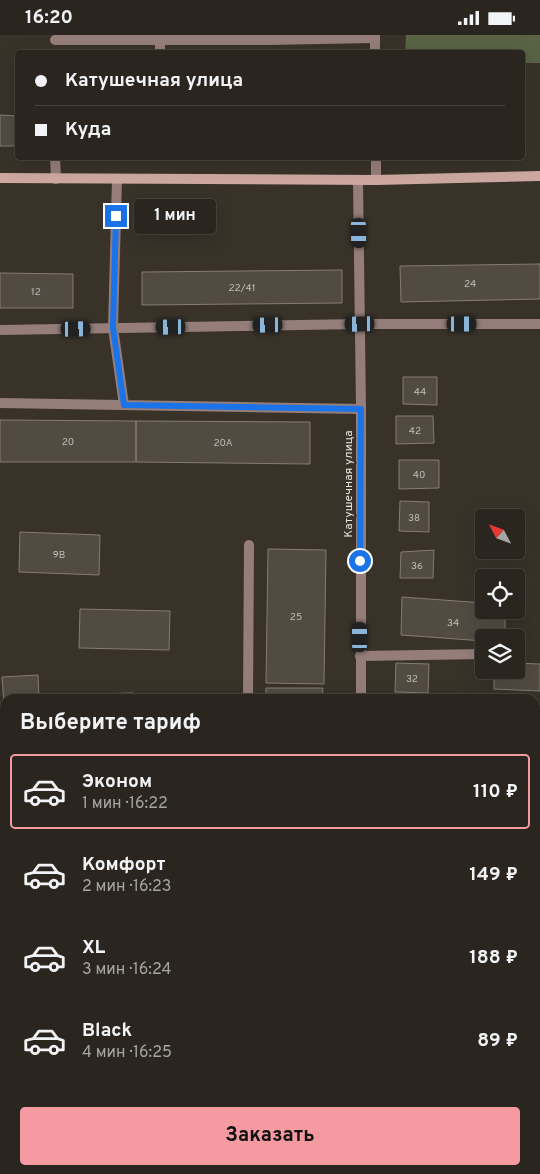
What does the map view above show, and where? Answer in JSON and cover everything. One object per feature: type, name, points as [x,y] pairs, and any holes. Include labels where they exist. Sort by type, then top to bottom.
[{"type":"main road","points":[[0,178],[376,180],[540,176]]},
{"type":"street","points":[[55,39],[160,40],[375,36],[375,50]]},
{"type":"street","points":[[160,40],[160,50]]},
{"type":"street","points":[[55,160],[56,179]]},
{"type":"street","points":[[376,160],[376,180]]},
{"type":"street","points":[[117,179],[113,328],[124,405]]},
{"type":"street","name":"Катушечная улица","points":[[358,180],[361,409],[361,694]]},
{"type":"street","points":[[0,330],[360,324],[540,325]]},
{"type":"street","points":[[0,403],[361,409]]},
{"type":"street","points":[[248,694],[249,545]]},
{"type":"street","points":[[360,656],[475,654]]},
{"type":"green space","points":[[406,35],[540,35],[540,63],[525,63],[525,50],[405,50]]},
{"type":"building","points":[[0,115],[15,116],[15,146],[0,146]]},
{"type":"building","points":[[540,264],[540,299],[401,302],[400,266]]},
{"type":"building","points":[[342,270],[342,303],[142,305],[142,272]]},
{"type":"building","points":[[0,273],[73,274],[73,308],[0,308]]},
{"type":"building","points":[[403,377],[437,377],[437,405],[403,404]]},
{"type":"building","points":[[396,416],[433,416],[434,443],[396,444]]},
{"type":"building","points":[[0,420],[136,421],[136,462],[0,462]]},
{"type":"building","points":[[136,421],[310,422],[310,464],[136,462]]},
{"type":"building","points":[[399,460],[439,460],[439,488],[399,489]]},
{"type":"building","points":[[400,501],[429,502],[429,532],[399,531]]},
{"type":"building","points":[[20,532],[100,535],[99,575],[19,572]]},
{"type":"building","points":[[268,549],[326,550],[324,684],[266,683]]},
{"type":"building","points":[[434,550],[433,578],[400,578],[401,552]]},
{"type":"building","points":[[402,597],[475,602],[475,619],[505,619],[505,629],[475,629],[475,640],[401,635]]},
{"type":"building","points":[[80,609],[170,611],[169,650],[79,648]]},
{"type":"building","points":[[396,663],[429,664],[428,693],[395,692]]},
{"type":"building","points":[[525,663],[540,664],[540,691],[494,689],[494,679],[525,679]]},
{"type":"building","points":[[38,675],[39,694],[3,694],[2,677]]},
{"type":"building","points":[[266,688],[323,688],[322,694],[266,694]]},
{"type":"building","points":[[133,693],[133,694],[91,694]]},
{"type":"route","points":[[116,216],[113,328],[124,405],[361,409],[360,561]]}]
